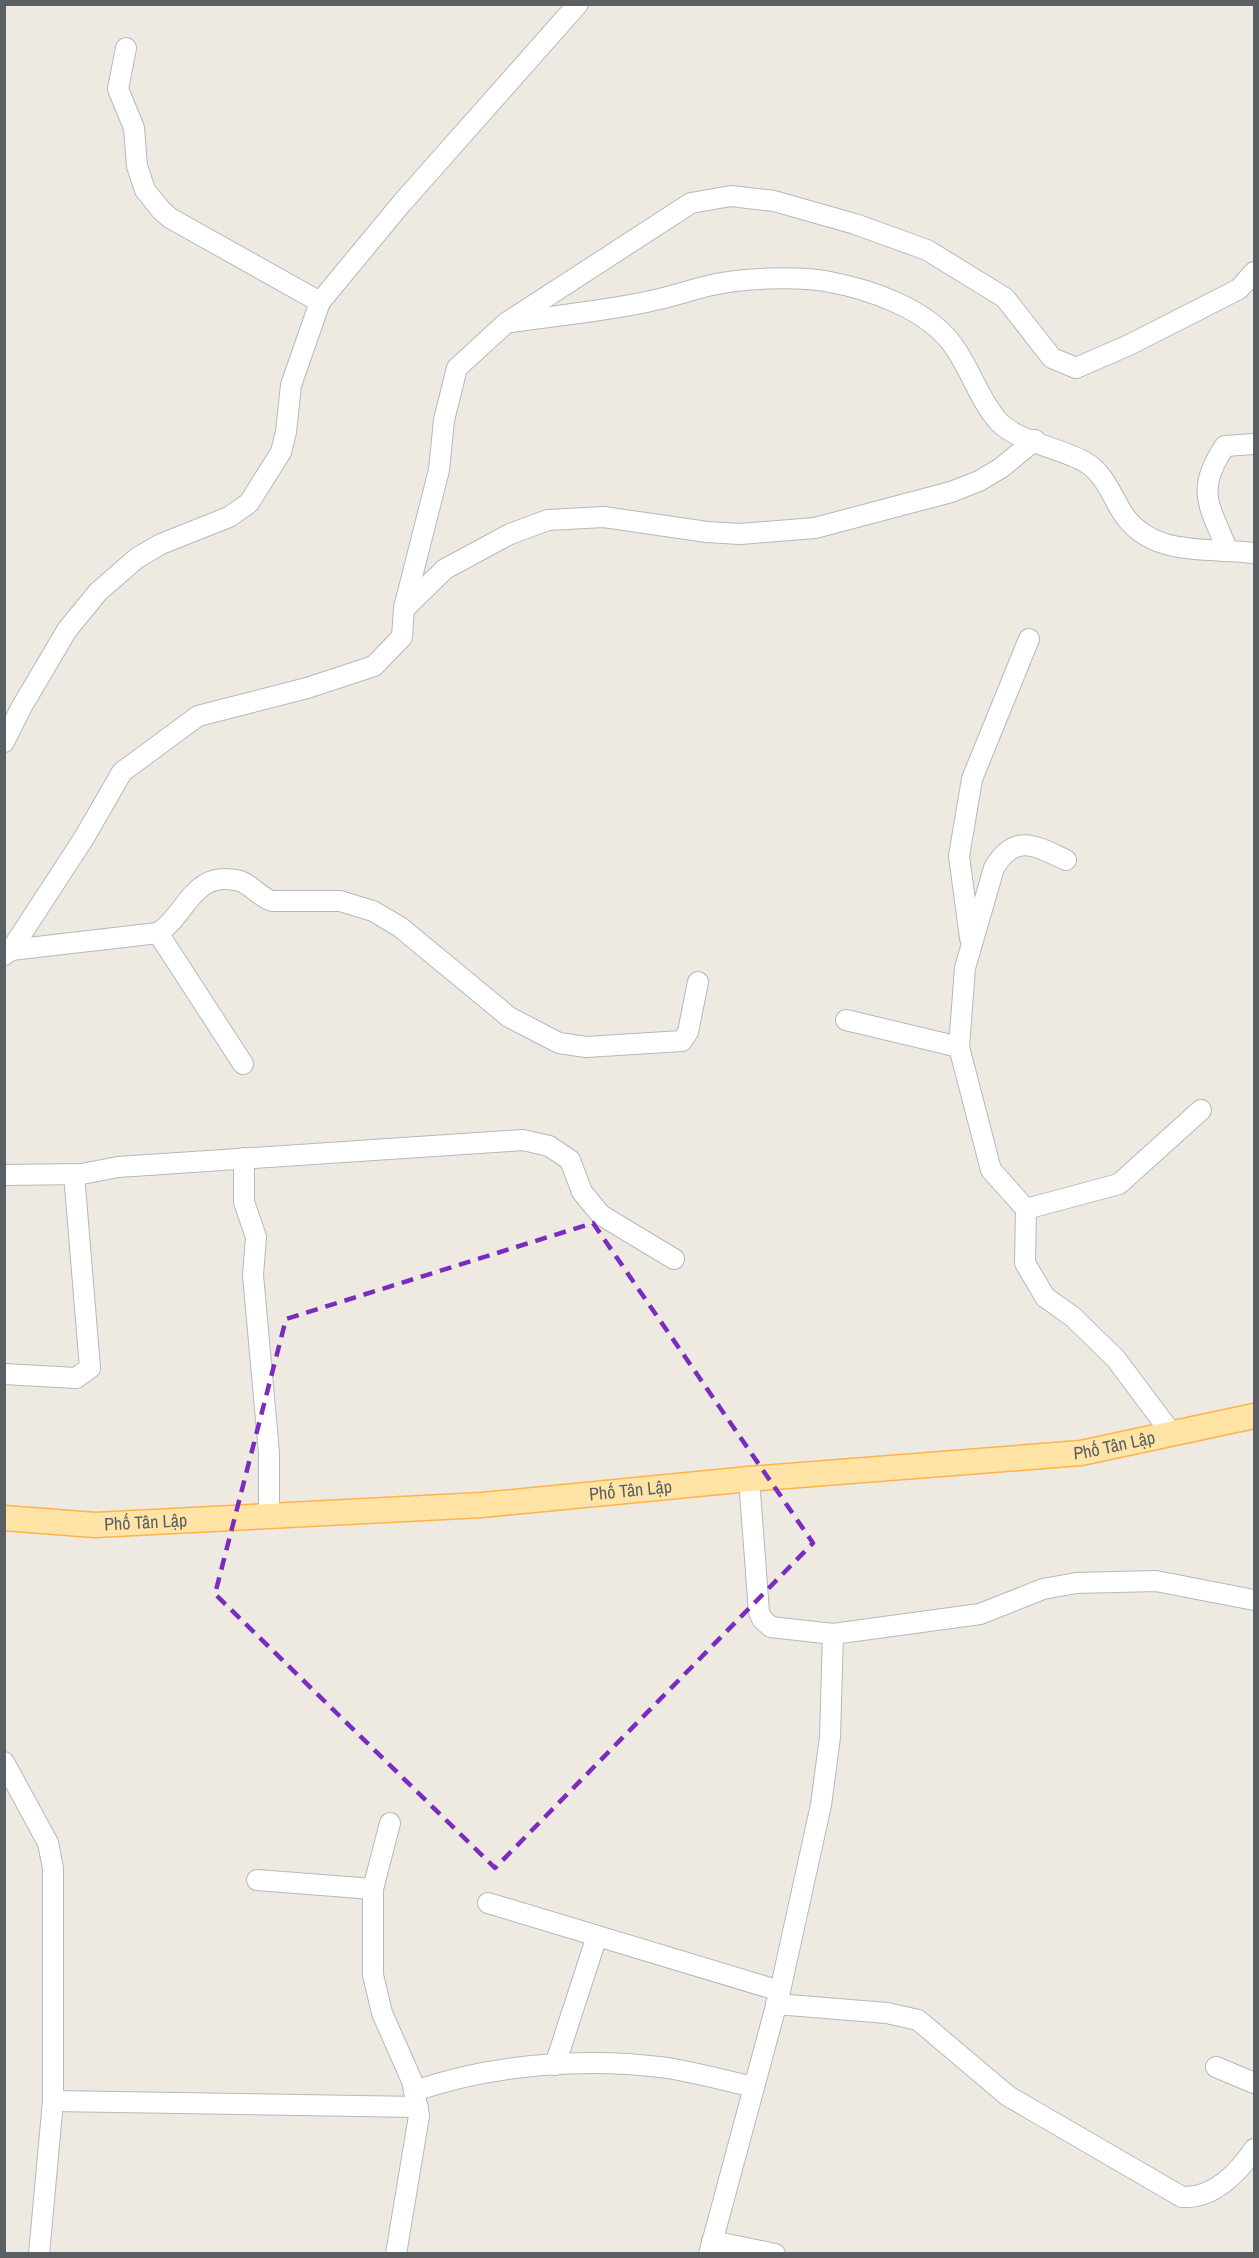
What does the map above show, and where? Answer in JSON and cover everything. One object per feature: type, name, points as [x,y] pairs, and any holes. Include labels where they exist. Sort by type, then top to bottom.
[{"type":"main road","name":"Phố Tân Lập","points":[[4,1518],[95,1525],[482,1505],[749,1479],[1081,1453],[1254,1416]]},
{"type":"street","points":[[4,742],[21,708],[67,630],[98,592],[137,558],[161,544],[229,517],[249,503],[282,452],[291,385],[320,302],[401,204],[578,4]]},
{"type":"street","points":[[126,48],[119,94],[134,128],[141,181],[153,201],[170,218],[320,302]]},
{"type":"street","points":[[8,952],[84,838],[122,772],[198,716],[307,688],[374,666],[402,637],[404,608],[439,470],[444,420],[457,368],[506,323],[691,203],[731,196],[774,201],[855,224],[927,250],[1005,298],[1052,358],[1076,368],[1129,345],[1239,289],[1254,272]]},
{"type":"street","points":[[506,323],[656,300],[727,282],[826,281],[898,303],[930,320],[956,348],[1002,424],[1009,430],[1078,458],[1095,469],[1128,521],[1151,539],[1185,548],[1227,549],[1254,553]]},
{"type":"street","points":[[404,608],[445,569],[510,534],[548,520],[604,517],[741,534],[804,530],[951,492],[979,481],[1001,468],[1035,440]]},
{"type":"street","points":[[1227,549],[1206,497],[1210,468],[1225,446],[1254,444]]},
{"type":"street","points":[[970,944],[959,856],[972,779],[1029,639]]},
{"type":"street","points":[[1066,860],[1033,845],[1022,844],[1002,855],[994,868],[964,968],[959,1047],[991,1170],[1026,1209],[1025,1263],[1045,1297],[1073,1317],[1116,1359],[1172,1434]]},
{"type":"street","points":[[8,952],[158,933],[173,921],[194,890],[209,883],[238,881],[272,901],[323,900],[358,905],[400,927],[525,1027],[572,1046],[682,1041],[688,1032],[698,982]]},
{"type":"street","points":[[158,933],[243,1064]]},
{"type":"street","points":[[846,1020],[959,1047]]},
{"type":"street","points":[[1026,1209],[1119,1184],[1201,1110]]},
{"type":"street","points":[[4,1174],[74,1174],[117,1167],[523,1140],[549,1146],[570,1160],[582,1192],[601,1215],[674,1259]]},
{"type":"street","points":[[244,1158],[244,1202],[256,1237],[253,1275],[269,1453],[269,1516]]},
{"type":"street","points":[[4,1374],[76,1378],[90,1368],[74,1174]]},
{"type":"street","points":[[749,1479],[762,1620],[771,1627],[833,1634],[980,1614],[1043,1589],[1076,1583],[1156,1581],[1254,1600]]},
{"type":"street","points":[[775,2253],[711,2247],[778,1998],[821,1805],[830,1737],[833,1634]]},
{"type":"street","points":[[4,1762],[13,1773],[51,1854],[53,2101],[39,2253]]},
{"type":"street","points":[[390,1823],[373,1889],[372,1975],[376,1995],[416,2099],[418,2127],[396,2253]]},
{"type":"street","points":[[257,1880],[373,1889]]},
{"type":"street","points":[[488,1903],[597,1936],[778,1998],[887,2013],[918,2020],[1008,2096],[1182,2198],[1201,2197],[1213,2190],[1233,2174],[1254,2150]]},
{"type":"street","points":[[555,2065],[597,1936]]},
{"type":"street","points":[[53,2101],[416,2099],[458,2077],[555,2065],[638,2065],[670,2069],[753,2086]]},
{"type":"street","points":[[1216,2067],[1254,2083]]},
{"type":"highlighted area","points":[[593,1223],[813,1543],[495,1868],[215,1594],[286,1319]]}]
